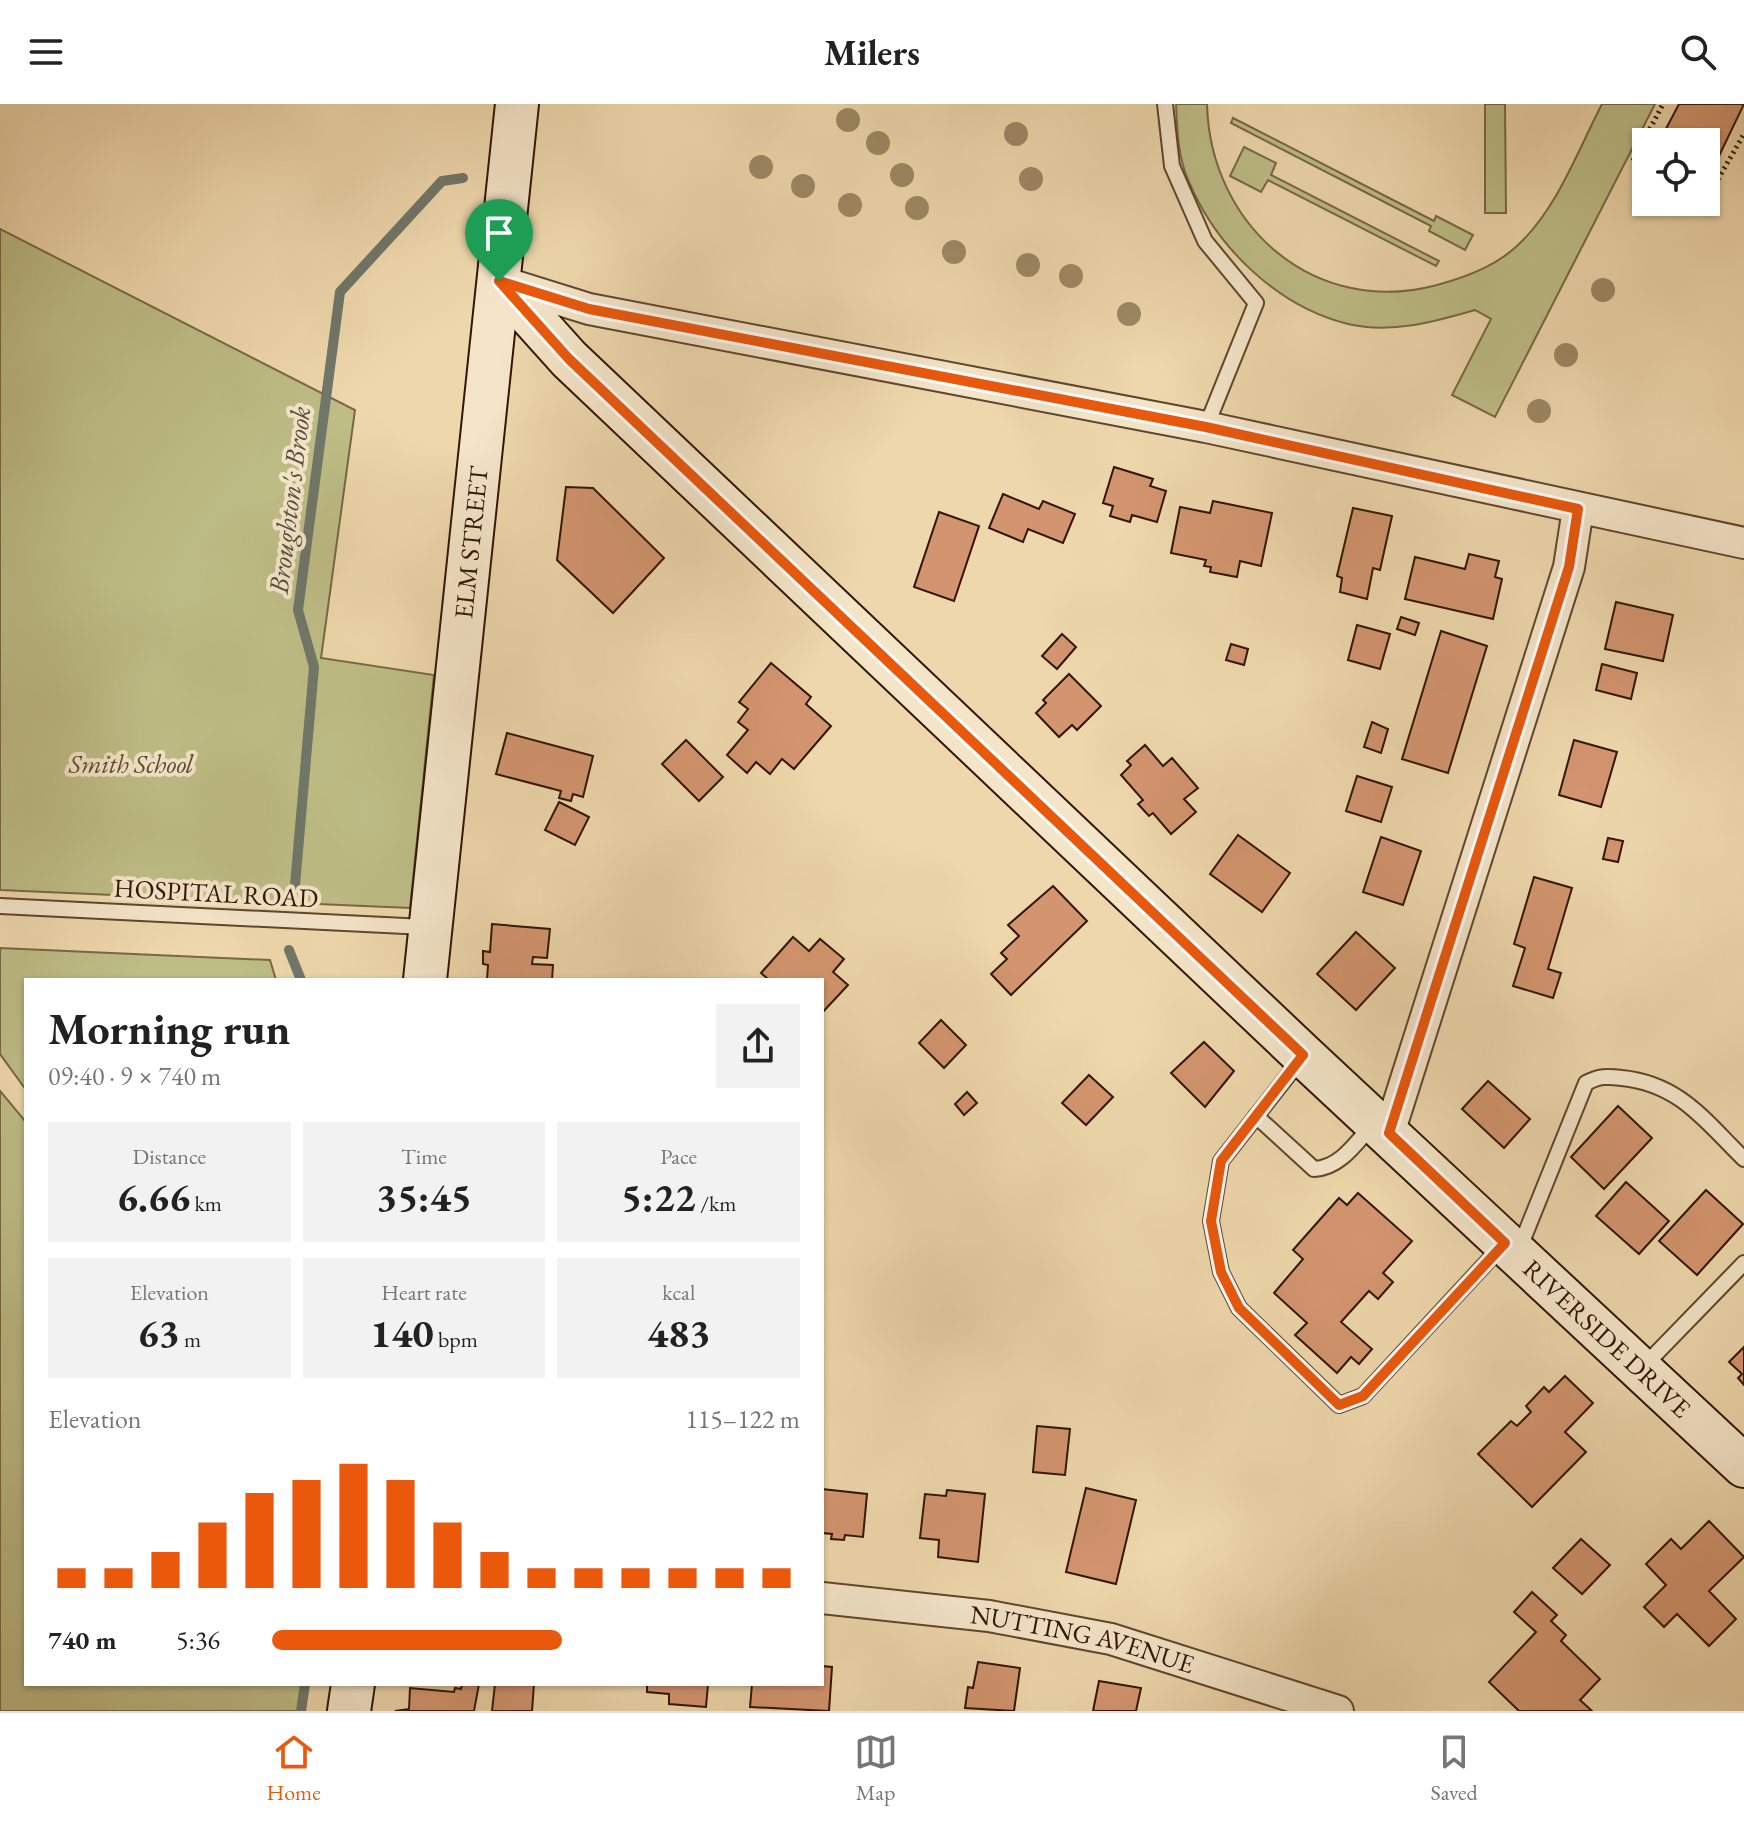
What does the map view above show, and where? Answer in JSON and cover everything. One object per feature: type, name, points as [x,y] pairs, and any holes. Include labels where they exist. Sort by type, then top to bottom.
[{"type":"street","name":"ELM STREET","points":[[425,978],[517,104]]},
{"type":"street","points":[[499,281],[589,309],[1206,427],[1744,543]]},
{"type":"street","name":"RIVERSIDE DRIVE","points":[[499,281],[569,359],[1303,1055],[1744,1466]]},
{"type":"street","points":[[1382,1127],[1569,567],[1578,509]]},
{"type":"street","name":"NUTTING AVENUE","points":[[824,1598],[989,1616],[1111,1639],[1338,1711]]},
{"type":"street","points":[[349,1711],[353,1686]]},
{"type":"lane","points":[[1165,104],[1172,166],[1205,241],[1256,303],[1206,427]]},
{"type":"lane","name":"HOSPITAL ROAD","points":[[0,906],[430,927]]},
{"type":"lane","points":[[1303,1055],[1221,1161],[1211,1221],[1221,1272],[1239,1308],[1339,1405],[1363,1396],[1511,1249],[1586,1083],[1599,1076],[1663,1086],[1688,1103],[1744,1159]]},
{"type":"lane","points":[[1256,1116],[1314,1169],[1326,1168],[1340,1160],[1382,1127]]},
{"type":"lane","points":[[1641,1370],[1744,1263]]},
{"type":"path","points":[[1650,128],[1663,104]]},
{"type":"path","points":[[1720,176],[1744,134]]},
{"type":"green space","points":[[1176,104],[1207,104],[1213,148],[1227,188],[1249,224],[1277,253],[1311,274],[1350,288],[1392,292],[1459,278],[1490,265],[1509,252],[1532,230],[1555,197],[1602,104],[1655,104],[1643,128],[1632,128],[1632,149],[1495,417],[1452,395],[1491,319],[1475,310],[1412,325],[1364,327],[1322,316],[1298,304],[1253,271],[1216,230],[1189,182],[1182,163]]},
{"type":"green space","points":[[1485,104],[1505,104],[1506,213],[1485,213]]},
{"type":"green space","points":[[1233,118],[1434,221],[1436,216],[1473,235],[1465,250],[1429,231],[1431,226],[1231,123]]},
{"type":"green space","points":[[1244,147],[1276,163],[1271,175],[1439,261],[1436,266],[1268,180],[1261,192],[1230,176]]},
{"type":"green space","name":"Smith School","points":[[0,229],[355,410],[321,658],[434,675],[410,908],[0,890]]},
{"type":"green space","points":[[0,948],[270,960],[275,978],[24,978],[24,1087],[0,1054]]},
{"type":"green space","points":[[0,1091],[24,1120],[24,1686],[302,1686],[298,1711],[0,1711]]},
{"type":"building","points":[[1679,104],[1744,104],[1720,154],[1720,128],[1666,128]]},
{"type":"building","points":[[1114,467],[1153,479],[1150,486],[1166,491],[1157,522],[1132,515],[1130,522],[1110,516],[1113,506],[1103,503]]},
{"type":"building","points":[[566,487],[593,488],[664,558],[613,613],[557,560]]},
{"type":"building","points":[[1003,494],[1039,509],[1043,501],[1075,514],[1063,543],[1028,529],[1023,542],[989,528]]},
{"type":"building","points":[[1213,501],[1272,513],[1261,566],[1240,561],[1237,577],[1210,572],[1211,567],[1204,566],[1206,560],[1171,553],[1180,507],[1210,513]]},
{"type":"building","points":[[1353,508],[1392,516],[1380,570],[1373,568],[1367,599],[1340,592],[1342,578],[1337,576]]},
{"type":"building","points":[[939,512],[979,526],[954,601],[914,587]]},
{"type":"building","points":[[1469,554],[1499,561],[1495,577],[1502,579],[1493,619],[1405,599],[1415,557],[1465,569]]},
{"type":"building","points":[[1616,602],[1673,615],[1663,661],[1605,649]]},
{"type":"building","points":[[1401,617],[1419,623],[1415,635],[1397,629]]},
{"type":"building","points":[[1357,625],[1390,634],[1380,669],[1348,660]]},
{"type":"building","points":[[1441,631],[1487,646],[1448,773],[1402,759]]},
{"type":"building","points":[[1062,634],[1076,647],[1057,669],[1042,656]]},
{"type":"building","points":[[1231,644],[1248,649],[1244,665],[1226,660]]},
{"type":"building","points":[[771,663],[811,697],[806,704],[831,726],[794,769],[782,759],[770,774],[756,762],[747,773],[727,755],[748,730],[738,722],[748,709],[739,702]]},
{"type":"building","points":[[1602,664],[1637,673],[1631,699],[1596,690]]},
{"type":"building","points":[[1069,674],[1101,706],[1077,730],[1072,725],[1059,737],[1036,713],[1046,703],[1043,700]]},
{"type":"building","points":[[1372,722],[1388,729],[1381,753],[1364,747]]},
{"type":"building","points":[[507,733],[593,756],[583,797],[573,794],[571,801],[559,798],[561,791],[496,774]]},
{"type":"building","points":[[686,740],[723,777],[699,801],[662,764]]},
{"type":"building","points":[[1574,740],[1617,752],[1601,807],[1559,795]]},
{"type":"building","points":[[1145,745],[1163,766],[1172,758],[1198,788],[1184,799],[1196,812],[1171,834],[1153,813],[1149,816],[1138,804],[1143,800],[1121,775],[1131,765],[1127,761]]},
{"type":"building","points":[[1357,776],[1392,787],[1381,822],[1346,811]]},
{"type":"building","points":[[559,802],[589,817],[575,845],[545,830]]},
{"type":"building","points":[[1238,835],[1290,873],[1262,912],[1210,874]]},
{"type":"building","points":[[1381,837],[1421,851],[1403,905],[1363,892]]},
{"type":"building","points":[[1608,838],[1623,841],[1618,862],[1603,859]]},
{"type":"building","points":[[1534,877],[1572,888],[1548,969],[1561,973],[1553,998],[1513,986],[1525,948],[1514,944]]},
{"type":"building","points":[[1053,886],[1087,921],[1011,995],[991,974],[1007,959],[1001,953],[1019,936],[1008,925]]},
{"type":"building","points":[[492,924],[550,929],[547,958],[533,957],[532,964],[553,965],[552,978],[487,978],[488,965],[483,964],[483,951],[490,952]]},
{"type":"building","points":[[1356,932],[1395,968],[1356,1010],[1317,974]]},
{"type":"building","points":[[793,937],[809,951],[820,939],[844,959],[833,972],[848,985],[824,1011],[824,978],[767,978],[761,973]]},
{"type":"building","points":[[941,1020],[966,1045],[944,1068],[919,1043]]},
{"type":"building","points":[[1204,1042],[1234,1071],[1205,1107],[1171,1073]]},
{"type":"building","points":[[1089,1075],[1113,1097],[1086,1125],[1062,1103]]},
{"type":"building","points":[[1488,1081],[1530,1119],[1504,1148],[1462,1109]]},
{"type":"building","points":[[967,1092],[977,1103],[964,1115],[955,1104]]},
{"type":"building","points":[[1618,1106],[1652,1138],[1604,1189],[1571,1157]]},
{"type":"building","points":[[1626,1182],[1669,1221],[1639,1254],[1596,1216]]},
{"type":"building","points":[[1706,1190],[1743,1224],[1697,1275],[1659,1241]]},
{"type":"building","points":[[1358,1193],[1412,1241],[1383,1273],[1393,1282],[1378,1299],[1369,1291],[1341,1322],[1372,1349],[1359,1364],[1351,1357],[1337,1373],[1295,1335],[1307,1323],[1274,1293],[1303,1259],[1293,1250],[1339,1198],[1347,1205]]},
{"type":"building","points":[[1744,1347],[1744,1385],[1738,1378],[1742,1374],[1729,1362]]},
{"type":"building","points":[[1565,1376],[1593,1403],[1565,1432],[1586,1452],[1532,1507],[1478,1454],[1511,1421],[1517,1426],[1531,1412],[1526,1406],[1544,1387],[1549,1392]]},
{"type":"building","points":[[1037,1426],[1070,1429],[1065,1475],[1033,1472]]},
{"type":"building","points":[[1086,1488],[1136,1500],[1116,1584],[1066,1572]]},
{"type":"building","points":[[824,1489],[867,1494],[863,1537],[845,1535],[844,1540],[831,1539],[832,1534],[824,1533]]},
{"type":"building","points":[[947,1490],[985,1494],[978,1562],[938,1557],[939,1540],[920,1538],[925,1494],[946,1496]]},
{"type":"building","points":[[1709,1521],[1744,1557],[1709,1591],[1736,1619],[1709,1646],[1677,1614],[1664,1627],[1644,1607],[1666,1585],[1646,1564],[1671,1539],[1681,1549]]},
{"type":"building","points":[[1581,1539],[1610,1565],[1582,1594],[1553,1568]]},
{"type":"building","points":[[1532,1592],[1557,1615],[1551,1621],[1566,1635],[1561,1641],[1600,1679],[1580,1700],[1592,1711],[1519,1711],[1489,1682],[1536,1632],[1514,1612]]},
{"type":"building","points":[[978,1662],[1020,1668],[1014,1711],[965,1708],[968,1687],[973,1688]]},
{"type":"building","points":[[824,1666],[832,1667],[829,1711],[750,1707],[752,1686],[824,1686]]},
{"type":"building","points":[[1099,1681],[1141,1688],[1136,1711],[1093,1711]]},
{"type":"building","points":[[462,1686],[479,1686],[474,1711],[395,1711],[409,1709],[410,1688],[454,1692],[455,1688],[461,1689]]},
{"type":"building","points":[[495,1686],[534,1686],[532,1711],[492,1711]]},
{"type":"building","points":[[647,1686],[708,1686],[706,1707],[669,1704],[669,1694],[647,1692]]},
{"type":"waterway","name":"Broughton's Brook","points":[[295,885],[314,667],[298,610],[340,292],[442,181],[463,178]]},
{"type":"waterway","name":"Broughton's Brook","points":[[289,950],[300,978]]},
{"type":"waterway","name":"Broughton's Brook","points":[[301,1711],[305,1686]]},
{"type":"route","points":[[499,281],[589,309],[879,362],[1206,427],[1578,509],[1569,567],[1389,1133],[1505,1243],[1363,1396],[1339,1405],[1239,1308],[1221,1272],[1211,1221],[1221,1161],[1303,1055],[569,359],[499,281]]}]
